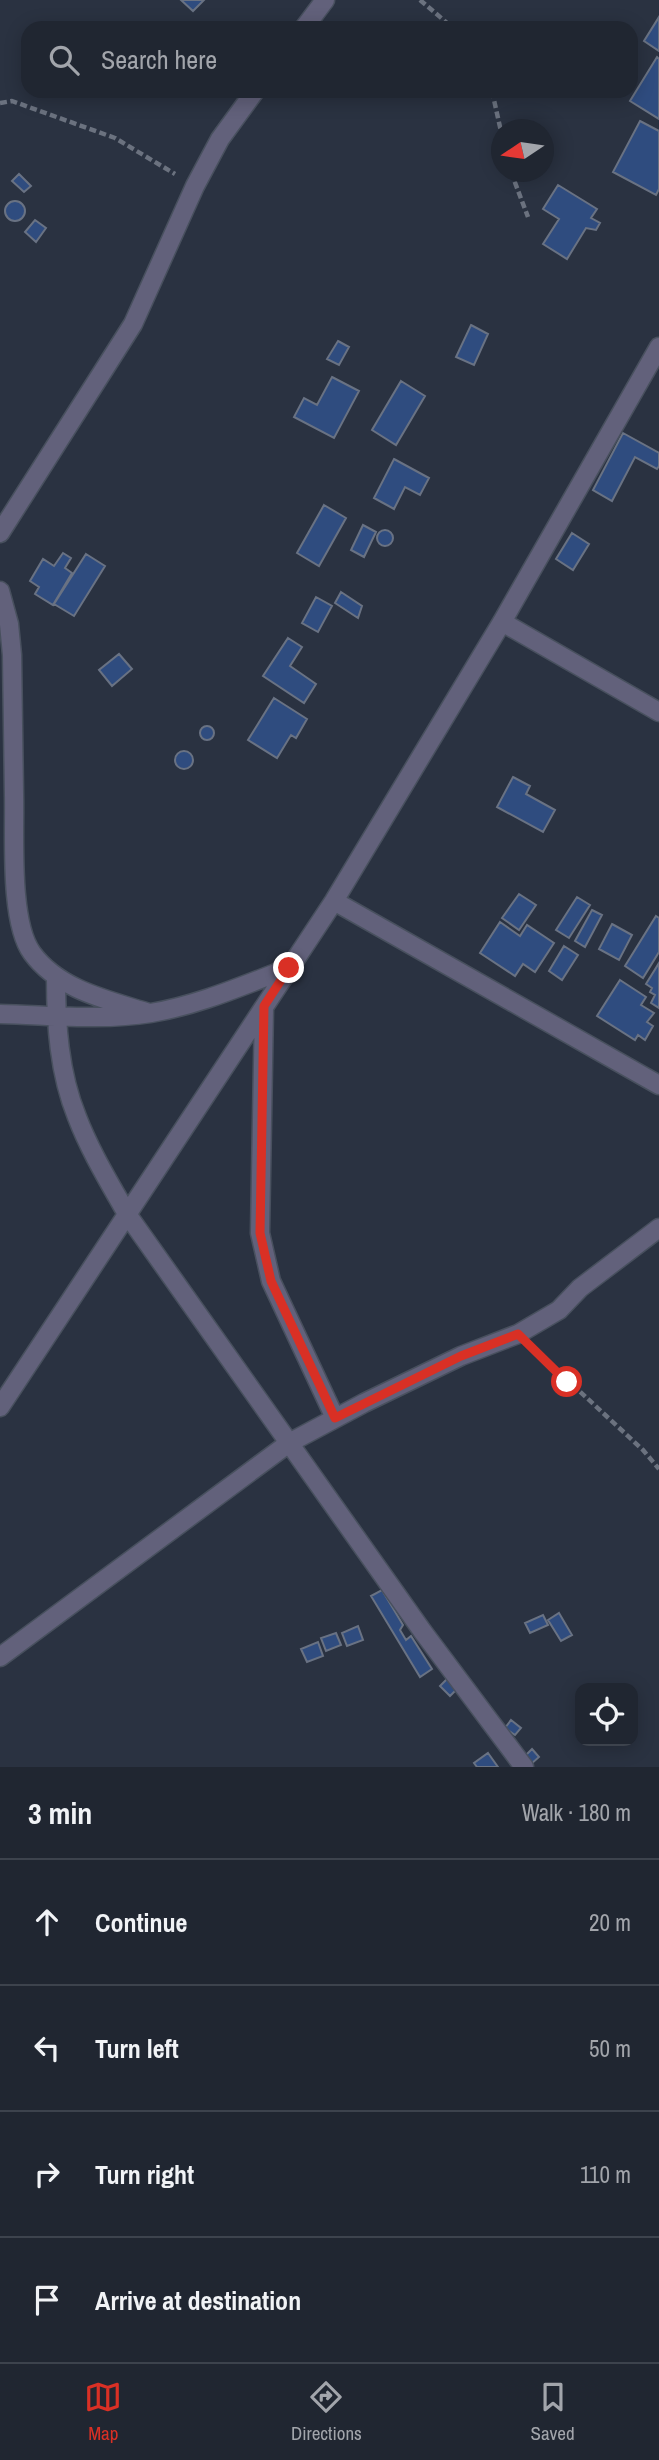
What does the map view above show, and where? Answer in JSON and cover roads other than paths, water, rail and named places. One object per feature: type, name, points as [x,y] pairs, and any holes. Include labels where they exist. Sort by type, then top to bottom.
[{"type":"street","points":[[308,21],[325,0]]},
{"type":"street","points":[[0,533],[133,324],[195,186],[220,139],[250,98]]},
{"type":"street","points":[[0,1407],[334,901],[502,622],[659,348]]},
{"type":"street","points":[[0,591],[9,624],[12,655],[15,877],[20,922],[31,952],[56,978],[87,993],[149,1013]]},
{"type":"street","points":[[502,622],[659,712]]},
{"type":"street","points":[[334,901],[659,1085]]},
{"type":"street","points":[[0,1014],[112,1016],[149,1013],[191,1004],[289,968]]},
{"type":"street","points":[[56,978],[58,1040],[76,1115],[97,1161],[127,1214],[423,1632],[524,1767]]},
{"type":"street","points":[[264,1006],[260,1233],[271,1281],[335,1418]]},
{"type":"street","points":[[0,1657],[289,1443],[461,1356],[518,1334],[559,1310],[580,1289],[659,1228]]}]
